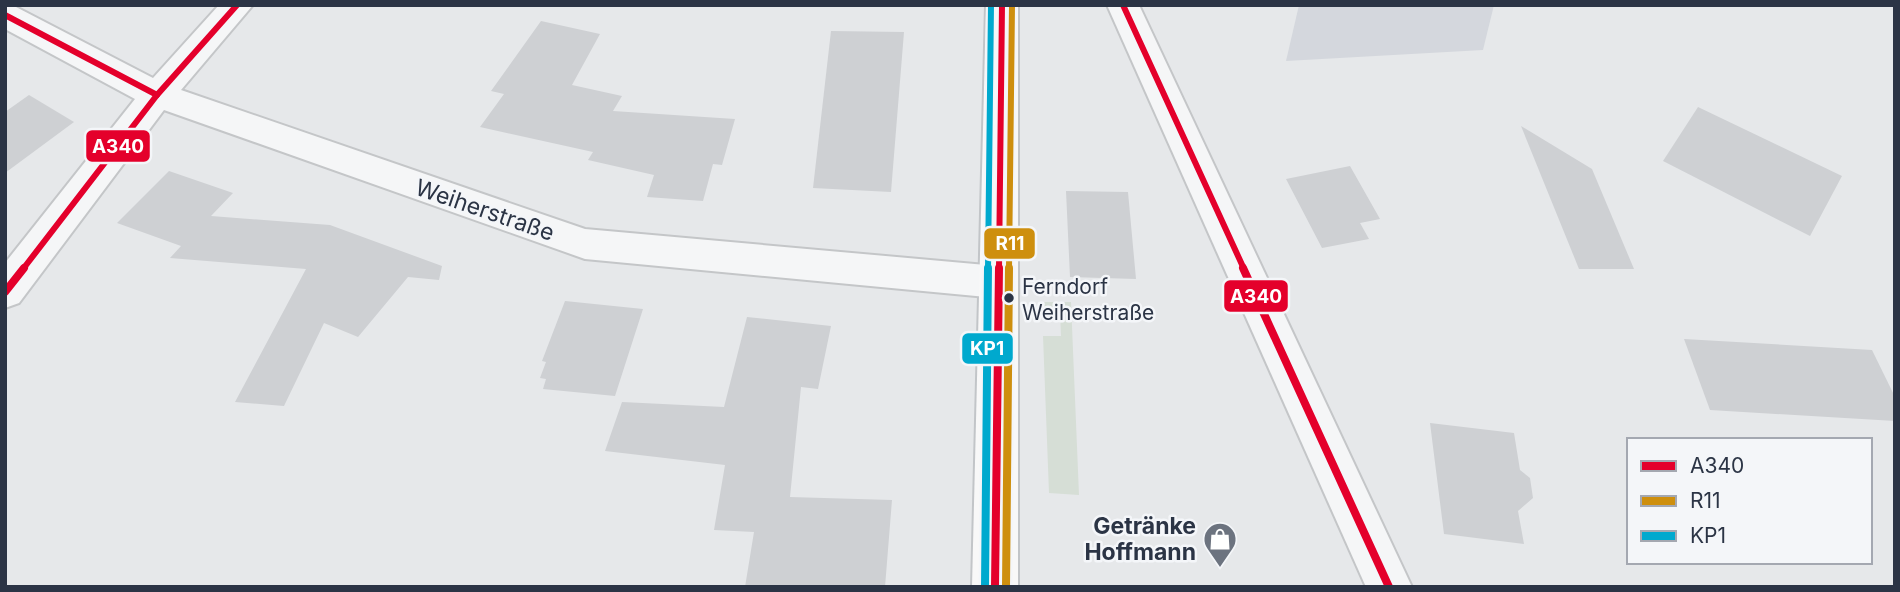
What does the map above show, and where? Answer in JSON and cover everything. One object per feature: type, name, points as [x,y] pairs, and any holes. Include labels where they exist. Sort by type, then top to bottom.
[{"type":"main road","points":[[995,587],[1002,5]]},
{"type":"street","points":[[5,292],[157,95],[237,5]]},
{"type":"street","points":[[1123,5],[1389,587]]},
{"type":"street","name":"Weiherstraße","points":[[5,15],[157,95],[585,244],[997,282]]},
{"type":"shaded area","points":[[1299,5],[1494,5],[1483,50],[1286,61]]},
{"type":"shaded area","points":[[1044,302],[1071,302],[1079,495],[1049,493],[1043,336],[1061,336],[1060,312],[1045,311]]},
{"type":"building","points":[[541,21],[600,34],[572,85],[622,96],[613,111],[735,119],[722,165],[713,164],[703,201],[647,197],[654,175],[588,160],[593,152],[480,127],[504,94],[491,91]]},
{"type":"building","points":[[831,31],[904,32],[891,192],[813,188]]},
{"type":"building","points":[[29,95],[74,122],[5,173],[5,112]]},
{"type":"building","points":[[1698,107],[1842,176],[1810,236],[1663,161]]},
{"type":"building","points":[[1521,126],[1592,169],[1634,269],[1579,269]]},
{"type":"building","points":[[1350,166],[1380,219],[1360,223],[1369,239],[1322,248],[1286,179]]},
{"type":"building","points":[[169,171],[233,193],[211,216],[330,225],[442,266],[439,280],[408,277],[358,337],[324,323],[284,406],[235,402],[306,269],[170,258],[181,246],[117,223]]},
{"type":"building","points":[[1066,191],[1128,192],[1136,279],[1070,277]]},
{"type":"building","points":[[565,301],[643,309],[615,396],[543,389],[546,379],[540,378],[546,362],[542,361]]},
{"type":"building","points":[[747,317],[831,326],[818,389],[801,387],[790,497],[892,500],[885,587],[745,587],[754,532],[714,530],[725,465],[605,451],[622,402],[724,407]]},
{"type":"building","points":[[1684,339],[1872,350],[1895,397],[1895,421],[1710,410]]},
{"type":"building","points":[[1430,423],[1514,433],[1520,470],[1530,478],[1533,498],[1518,511],[1524,544],[1444,534]]},
{"type":"transit line","name":"A340","points":[[5,292],[157,95],[237,5]]},
{"type":"transit line","name":"KP1","points":[[985,587],[991,5]]},
{"type":"transit line","name":"A340","points":[[995,587],[1002,5]]},
{"type":"transit line","name":"R11","points":[[1006,587],[1012,5]]},
{"type":"transit line","name":"A340","points":[[1123,5],[1389,587]]},
{"type":"transit line","name":"A340","points":[[5,15],[157,95]]},
{"type":"place","name":"Ferndorf Weiherstraße","points":[[1009,298]]},
{"type":"place","name":"Getränke Hoffmann","points":[[1220,569]]}]
